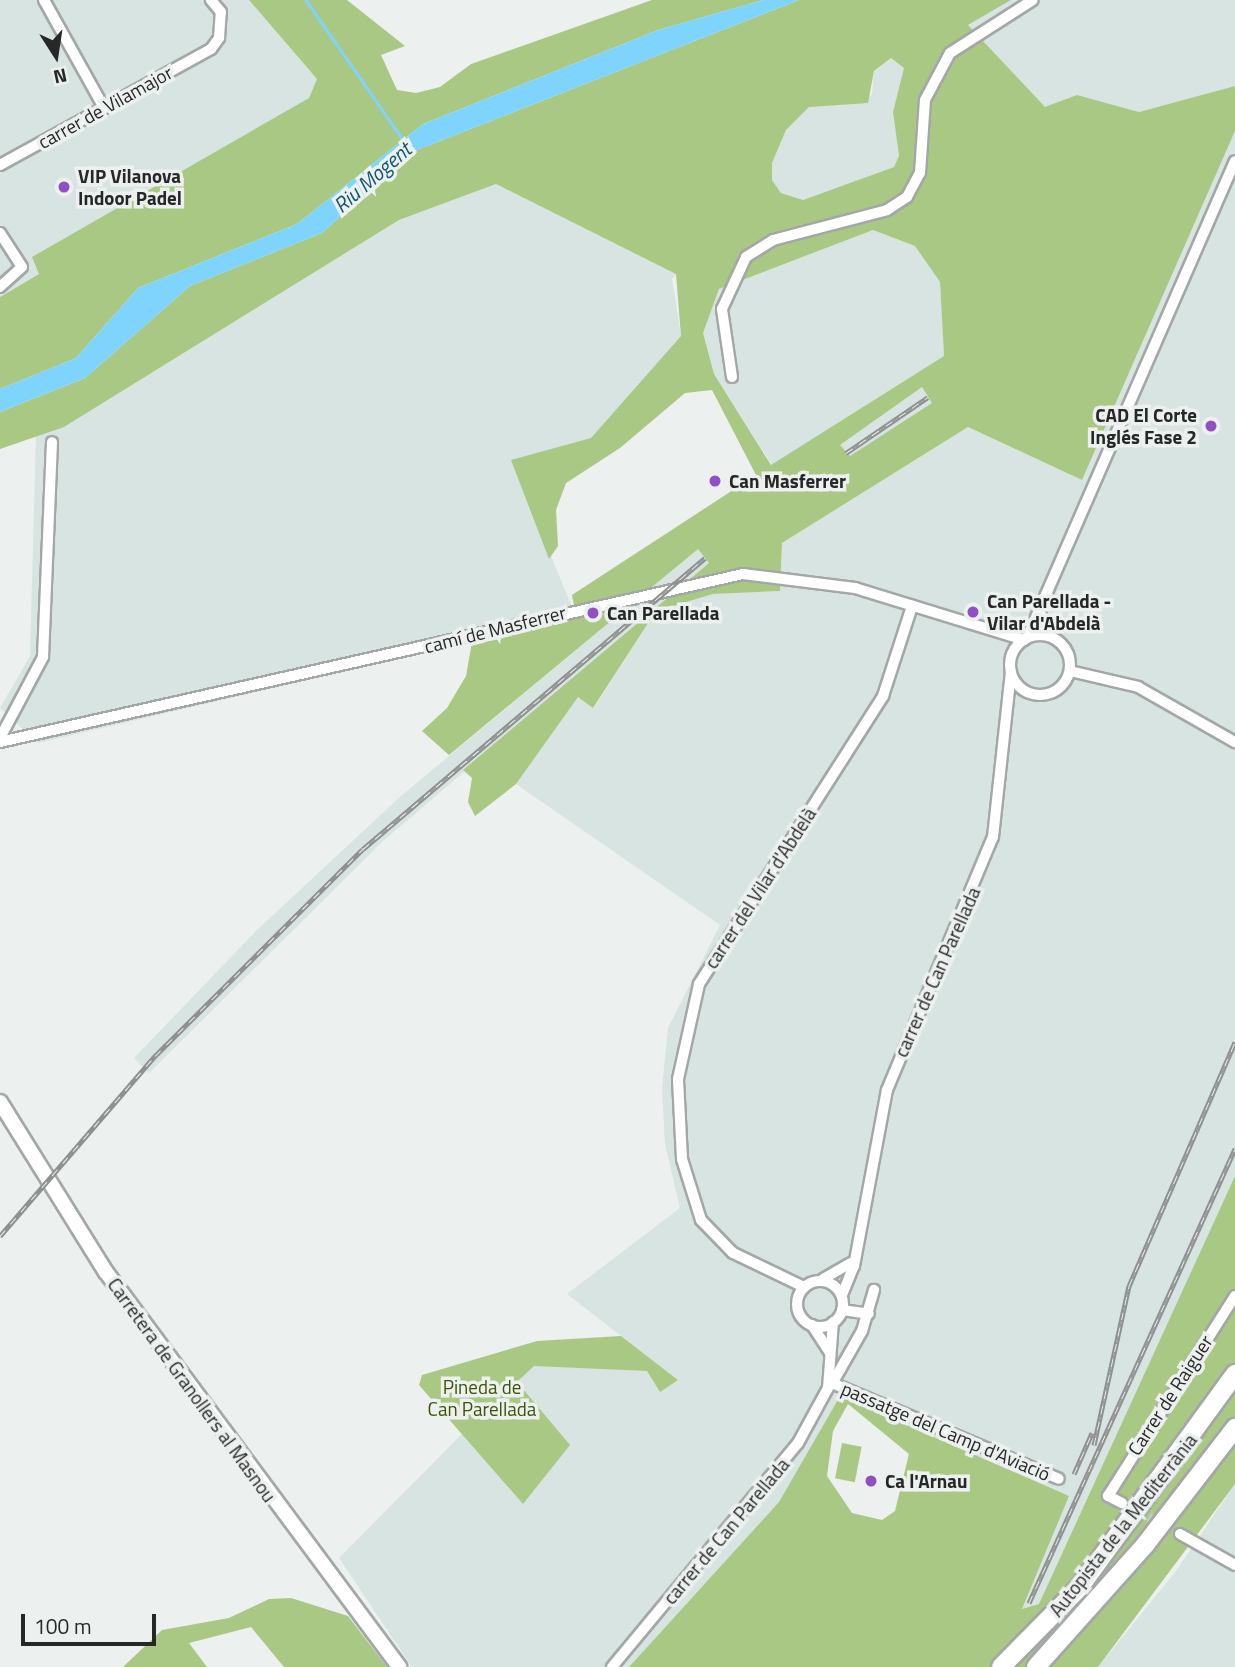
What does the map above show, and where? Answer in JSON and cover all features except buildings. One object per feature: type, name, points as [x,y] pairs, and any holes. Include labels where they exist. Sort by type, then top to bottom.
[{"type":"highway","name":"Autopista de la Mediterrània","points":[[1000,1667],[1079,1588],[1161,1481],[1235,1374]]},
{"type":"highway","name":"Autopista de la Mediterrània","points":[[1036,1667],[1145,1545],[1235,1428]]},
{"type":"highway","points":[[986,1667],[1161,1481]]},
{"type":"main road","name":"Carretera de Granollers al Masnou","points":[[0,1102],[106,1272],[399,1667]]},
{"type":"street","points":[[44,0],[104,108]]},
{"type":"street","name":"carrer de Vilamajor","points":[[0,164],[211,49],[219,38],[221,12],[211,0]]},
{"type":"street","points":[[733,377],[722,309],[747,257],[773,240],[887,210],[907,197],[920,173],[925,100],[950,53],[1032,0]]},
{"type":"street","points":[[1070,671],[1051,694],[1030,694],[1011,672],[1014,651],[1026,639],[1219,204],[1235,161]]},
{"type":"street","points":[[1219,204],[1235,177]]},
{"type":"street","points":[[0,233],[22,267],[0,287]]},
{"type":"street","points":[[0,740],[43,657],[52,442]]},
{"type":"street","name":"camí de Masferrer","points":[[0,740],[706,578],[793,576],[912,606],[1026,639]]},
{"type":"street","name":"carrer del Vilar d'Abdelà","points":[[804,1287],[776,1275],[716,1239],[697,1210],[677,1124],[684,1046],[699,984],[717,951],[883,696],[912,606]]},
{"type":"street","points":[[1039,607],[1046,635]]},
{"type":"street","name":"camí de Masferrer","points":[[989,628],[1014,651]]},
{"type":"street","points":[[1026,639],[1046,635],[1062,645],[1070,671]]},
{"type":"street","points":[[1070,671],[1138,687],[1235,742]]},
{"type":"street","name":"carrer de Can Parellada","points":[[842,1295],[856,1254],[887,1090],[993,836],[1011,672]]},
{"type":"street","name":"carrer de Can Parellada","points":[[1003,732],[1011,704],[1030,694]]},
{"type":"street","points":[[831,1381],[825,1338],[800,1315],[797,1300],[804,1287],[817,1280],[841,1274],[856,1254]]},
{"type":"street","name":"carrer del Vilar d'Abdelà","points":[[776,1275],[797,1300]]},
{"type":"street","points":[[817,1280],[842,1295],[842,1310],[834,1322],[831,1381]]},
{"type":"street","name":"carrer de Can Parellada","points":[[612,1667],[762,1491],[831,1381],[869,1314],[874,1290]]},
{"type":"street","name":"Carrer de Raiguer","points":[[1122,1503],[1108,1496],[1235,1296]]},
{"type":"street","points":[[842,1310],[869,1314]]},
{"type":"street","points":[[811,1325],[834,1322]]},
{"type":"street","name":"passatge del Camp d'Aviació","points":[[831,1381],[1059,1479]]},
{"type":"street","points":[[1180,1534],[1235,1565]]},
{"type":"shaded area","points":[[0,0],[249,0],[317,79],[309,98],[33,257],[39,274],[0,297]]},
{"type":"shaded area","points":[[1011,0],[1235,0],[1235,86],[1139,112],[1077,95],[1045,108],[968,25]]},
{"type":"shaded area","points":[[891,58],[905,68],[893,112],[899,157],[894,167],[803,200],[781,193],[772,180],[772,163],[786,130],[809,107],[872,95],[874,72]]},
{"type":"shaded area","points":[[1235,131],[1235,1176],[1040,1604],[1022,1609],[1068,1496],[840,1396],[779,1502],[629,1667],[412,1667],[339,1558],[462,1434],[523,1504],[517,1382],[534,1365],[647,1371],[678,1380],[567,1294],[680,1208],[665,1144],[662,1088],[668,1028],[720,925],[516,784],[578,696],[594,708],[656,611],[713,594],[780,591],[782,543],[968,427],[1082,480]]},
{"type":"shaded area","points":[[496,184],[677,274],[672,279],[681,336],[591,438],[512,461],[576,617],[38,743],[0,708],[30,656],[36,434],[64,427],[399,220]]},
{"type":"shaded area","points":[[873,230],[915,246],[940,282],[944,356],[772,465],[714,374],[702,333],[719,289]]},
{"type":"shaded area","points":[[922,387],[933,403],[849,457],[840,445]]},
{"type":"shaded area","points":[[699,548],[709,563],[383,841],[149,1073],[134,1058],[257,930],[401,796]]},
{"type":"shaded area","points":[[1235,1484],[1235,1667],[1098,1667],[1176,1571]]},
{"type":"green space","points":[[249,0],[347,0],[405,46],[381,55],[397,90],[416,93],[440,87],[471,64],[652,0],[763,0],[658,30],[423,124],[297,224],[138,288],[76,358],[0,389],[0,297],[39,274],[32,257],[309,98],[317,79]]},
{"type":"green space","points":[[799,0],[1011,0],[968,25],[1045,107],[1077,95],[1139,112],[1235,86],[1235,131],[1082,480],[968,427],[782,543],[780,591],[713,594],[656,611],[593,708],[578,697],[516,784],[475,816],[468,802],[472,778],[463,770],[709,563],[698,549],[449,755],[422,731],[447,708],[466,676],[472,642],[576,617],[572,595],[756,475],[712,390],[685,393],[620,448],[566,483],[556,510],[558,546],[549,559],[511,460],[591,438],[681,336],[676,274],[496,184],[399,220],[64,427],[0,449],[0,412],[85,378],[190,286],[322,233],[412,152]],"holes":[[[891,58],[904,68],[893,112],[899,156],[894,167],[803,200],[781,193],[772,180],[772,163],[786,130],[809,107],[868,103],[874,71]],[[873,230],[915,246],[940,282],[944,356],[771,465],[714,374],[703,333],[719,289]],[[922,387],[932,403],[850,456],[840,445]]]},
{"type":"green space","points":[[1235,1176],[1235,1484],[1098,1667],[629,1667],[779,1502],[840,1396],[1069,1496],[1022,1609],[1039,1604]],"holes":[[[848,1404],[909,1454],[895,1511],[882,1520],[852,1513],[827,1476],[833,1431]]]},
{"type":"green space","name":"Pineda de Can Parellada","points":[[621,1336],[678,1380],[660,1392],[647,1371],[534,1366],[517,1382],[570,1445],[523,1504],[419,1385],[422,1375],[537,1341]]},
{"type":"green space","points":[[842,1443],[862,1447],[855,1482],[835,1478]]},
{"type":"green space","points":[[291,1598],[348,1616],[387,1667],[284,1667],[251,1627],[189,1643],[207,1667],[123,1667],[162,1630],[229,1618],[269,1599]]},
{"type":"water","name":"Riu Mogent","points":[[763,0],[799,0],[412,152],[322,233],[190,286],[85,378],[0,412],[0,389],[76,358],[138,288],[297,224],[423,124],[658,30]]},
{"type":"waterway","name":"Riu Mogent","points":[[306,0],[404,141]]},
{"type":"tunnel","points":[[1122,1503],[1180,1534]]},
{"type":"railway","points":[[846,453],[928,397]]},
{"type":"railway","points":[[0,1236],[155,1056],[363,849],[705,558]]},
{"type":"railway","points":[[1094,1445],[1129,1286],[1235,1042]]},
{"type":"railway","points":[[1029,1603],[1235,1148]]},
{"type":"railway","points":[[1074,1474],[1092,1433]]},
{"type":"place","name":"VIP Vilanova Indoor Padel","points":[[64,187]]},
{"type":"place","name":"CAD El Corte Inglés Fase 2","points":[[1211,426]]},
{"type":"place","name":"Can Masferrer","points":[[715,481]]},
{"type":"place","name":"Can Parellada - Vilar d'Abdelà","points":[[973,612]]},
{"type":"place","name":"Can Parellada","points":[[593,613]]},
{"type":"place","name":"Ca l'Arnau","points":[[871,1481]]}]
